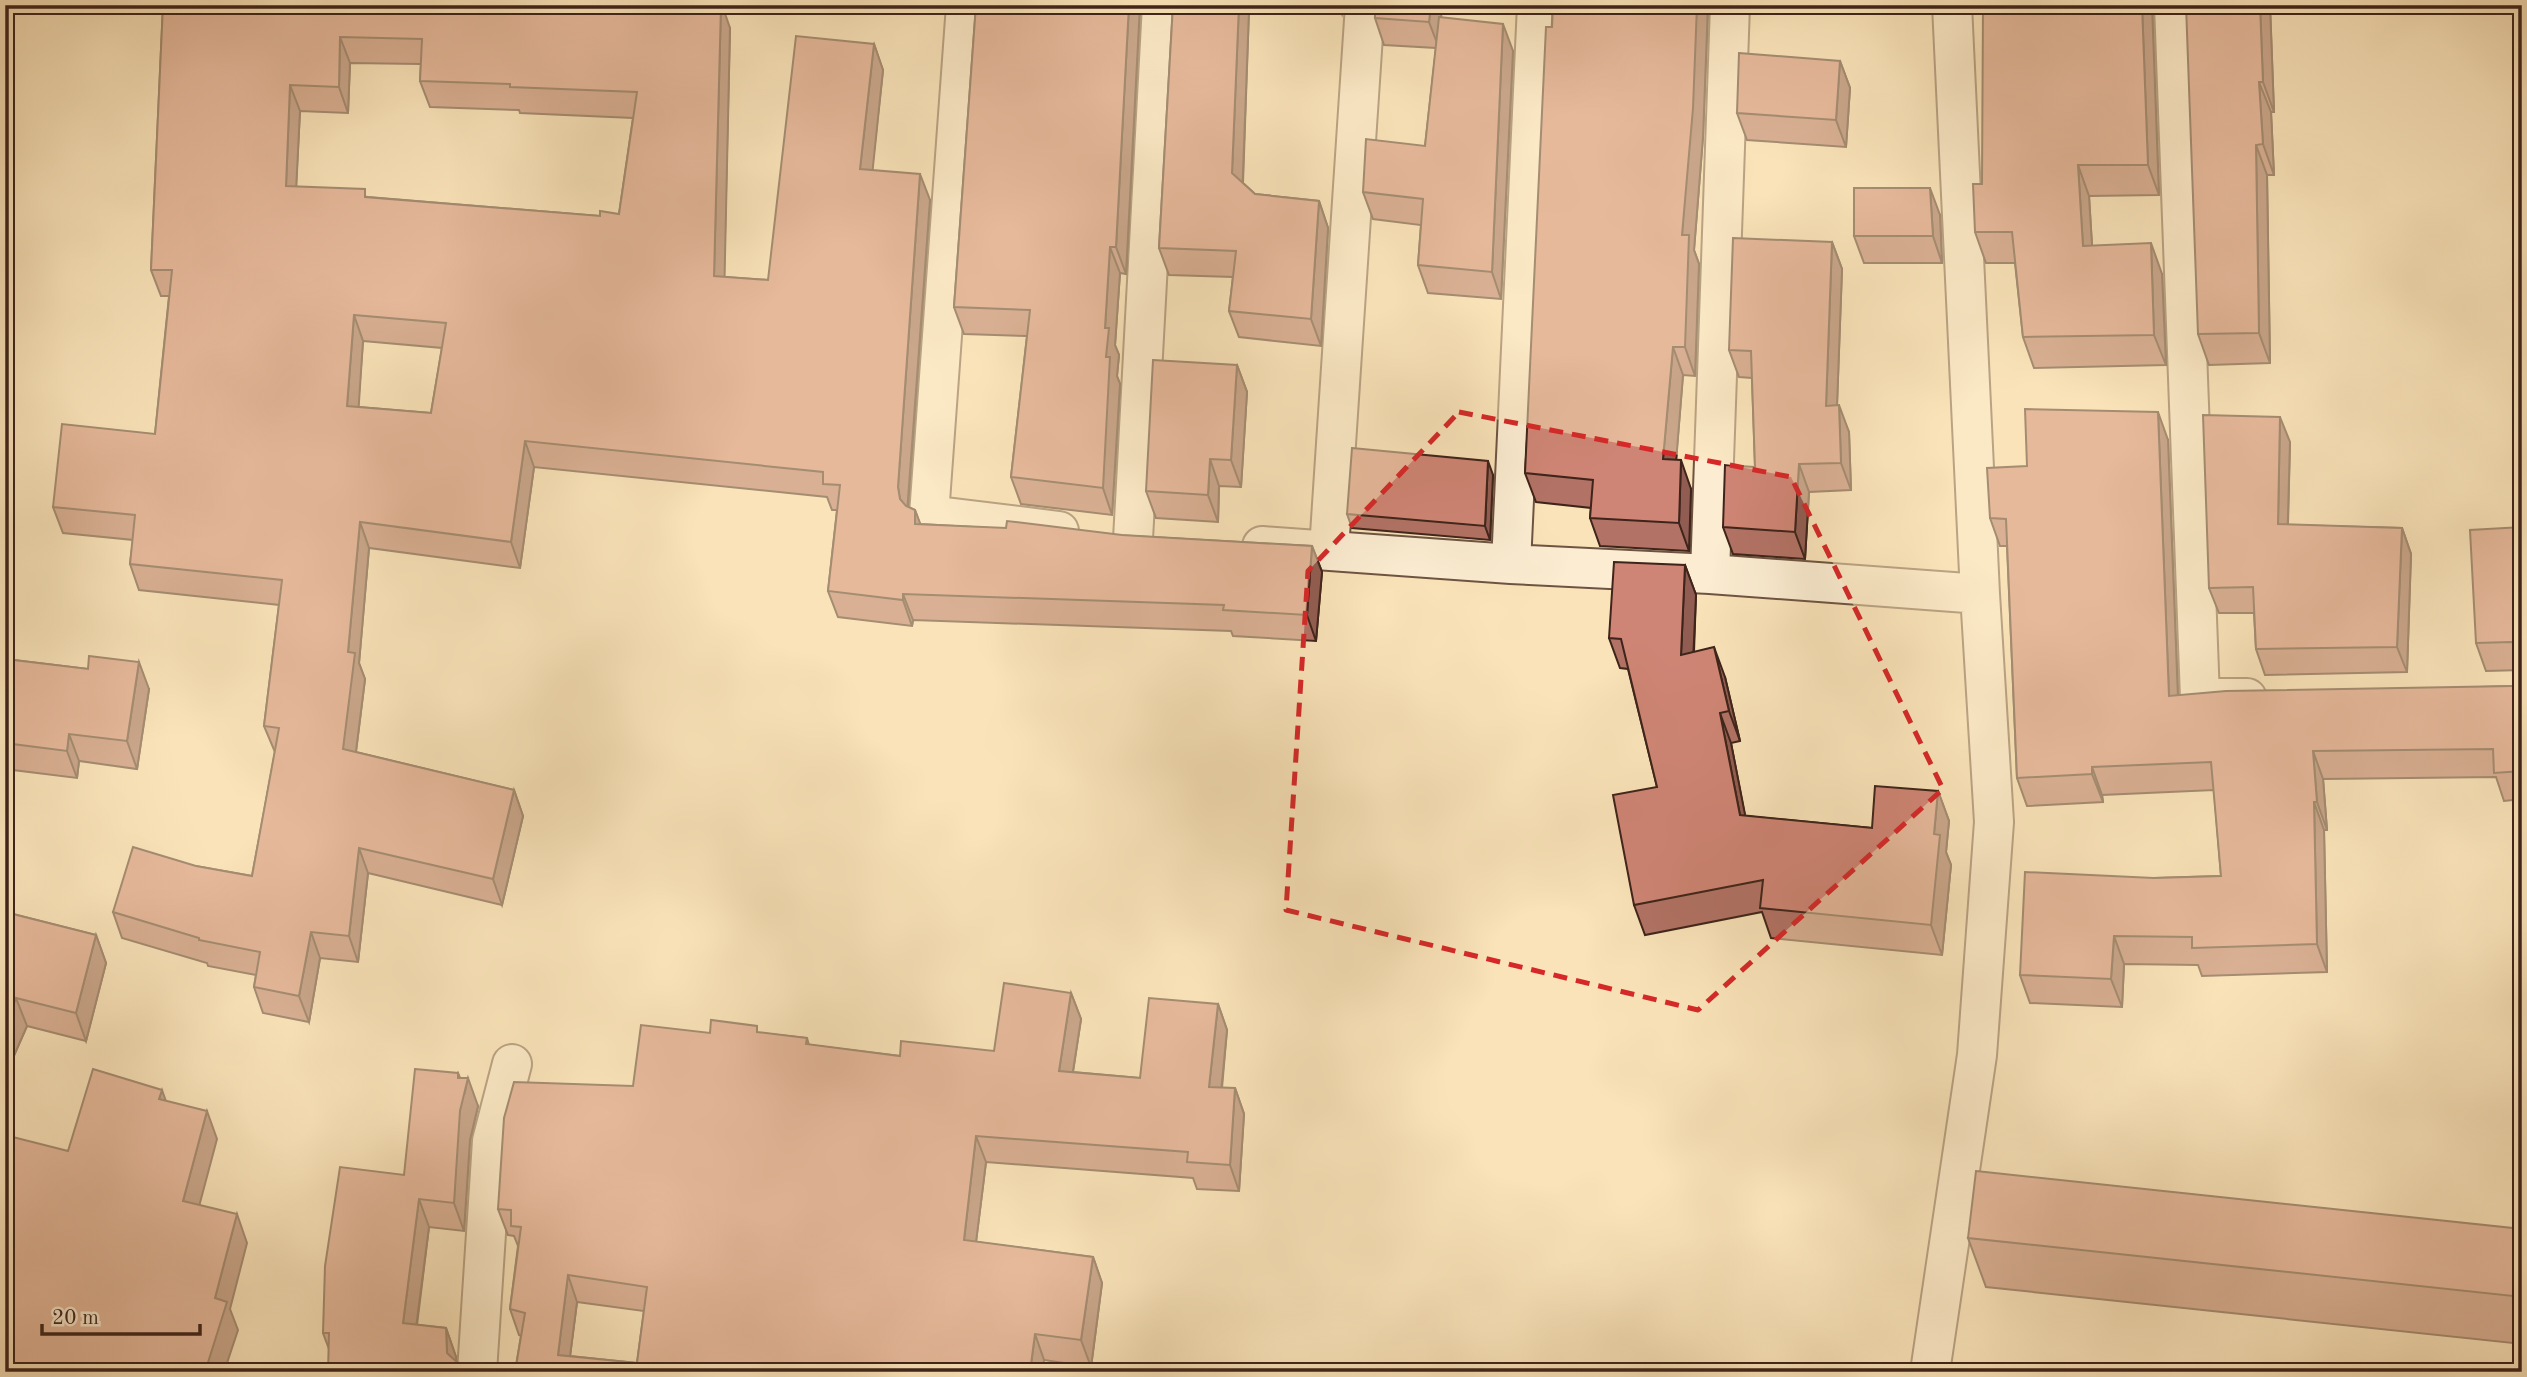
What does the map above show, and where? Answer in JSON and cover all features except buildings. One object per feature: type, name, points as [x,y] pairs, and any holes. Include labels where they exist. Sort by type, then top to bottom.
[{"type":"street","points":[[966,5],[929,515],[1133,540],[1172,542]]},
{"type":"street","points":[[1133,540],[1162,5]]},
{"type":"street","points":[[1329,550],[1365,5]]},
{"type":"street","points":[[1511,564],[1537,5]]},
{"type":"street","points":[[1710,574],[1730,5]]},
{"type":"street","points":[[1930,1372],[1977,1055],[1994,822],[1980,593],[1952,5]]},
{"type":"street","points":[[2174,5],[2200,698],[2286,698]]},
{"type":"street","points":[[1225,544],[1980,593]]},
{"type":"street","points":[[477,1372],[492,1141],[512,1063]]},
{"type":"highlighted area","points":[[1459,412],[1791,477],[1943,789],[1698,1010],[1286,910],[1308,571]]}]
